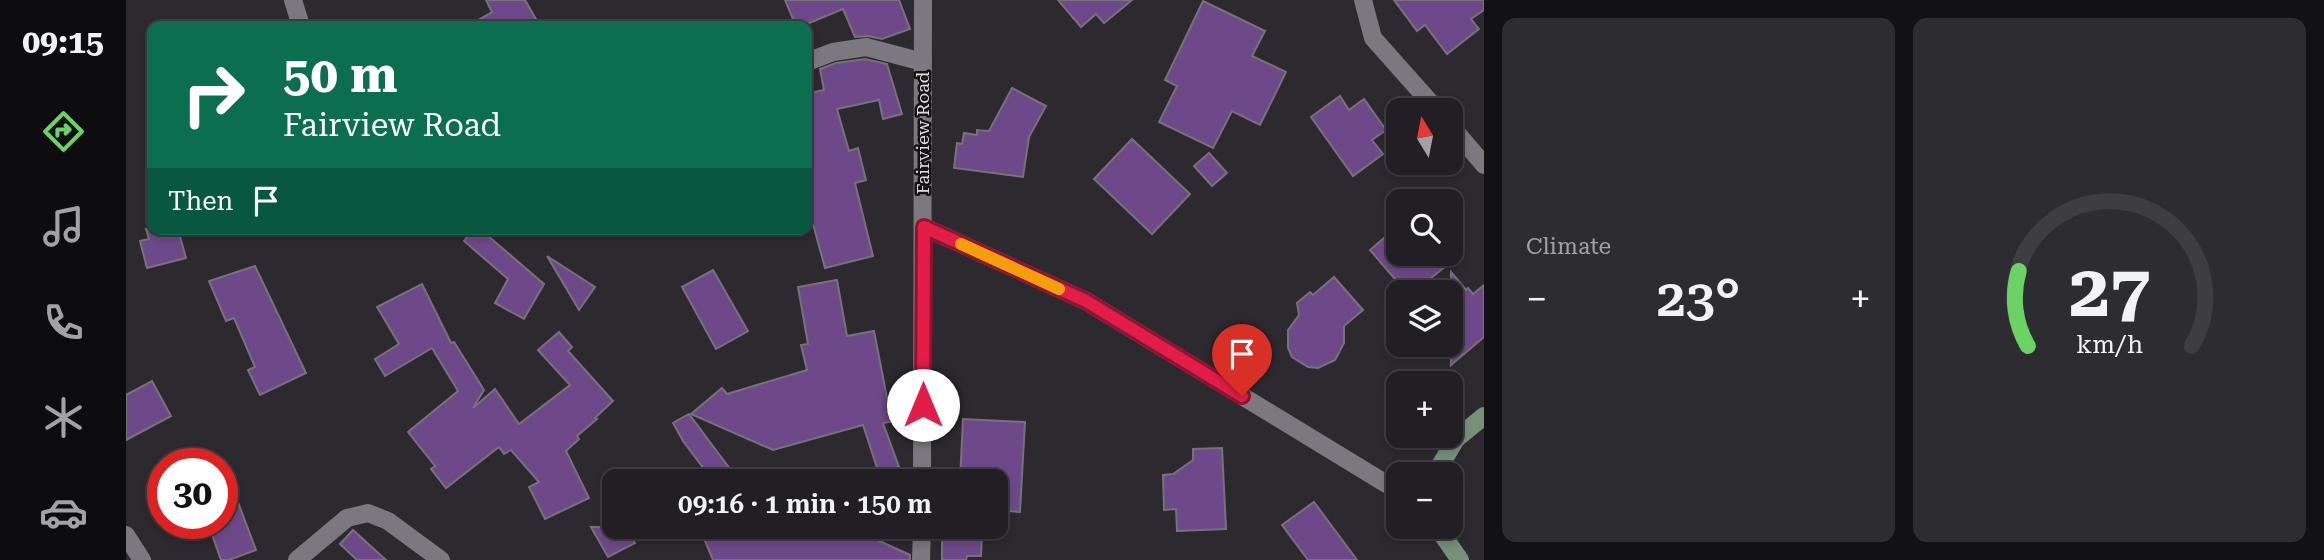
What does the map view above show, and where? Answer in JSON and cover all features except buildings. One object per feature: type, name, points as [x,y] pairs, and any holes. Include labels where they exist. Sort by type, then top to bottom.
[{"type":"main road","points":[[1442,462],[1456,439],[1484,416]]},
{"type":"main road","points":[[1445,539],[1460,560]]},
{"type":"street","points":[[293,0],[299,21]]},
{"type":"street","name":"Fairview Road","points":[[922,469],[923,0]]},
{"type":"street","points":[[1363,0],[1373,38],[1426,98]]},
{"type":"street","points":[[812,60],[833,52],[866,47],[923,62]]},
{"type":"street","points":[[1463,141],[1484,165]]},
{"type":"street","points":[[924,227],[1086,301],[1386,484]]},
{"type":"street","points":[[297,560],[347,518],[369,513],[388,521],[441,560]]},
{"type":"street","points":[[126,535],[142,560]]},
{"type":"street","points":[[921,560],[922,539]]},
{"type":"slow traffic","points":[[961,244],[1059,289]]},
{"type":"route","points":[[923,405],[924,227],[1086,301],[1242,396]]}]
